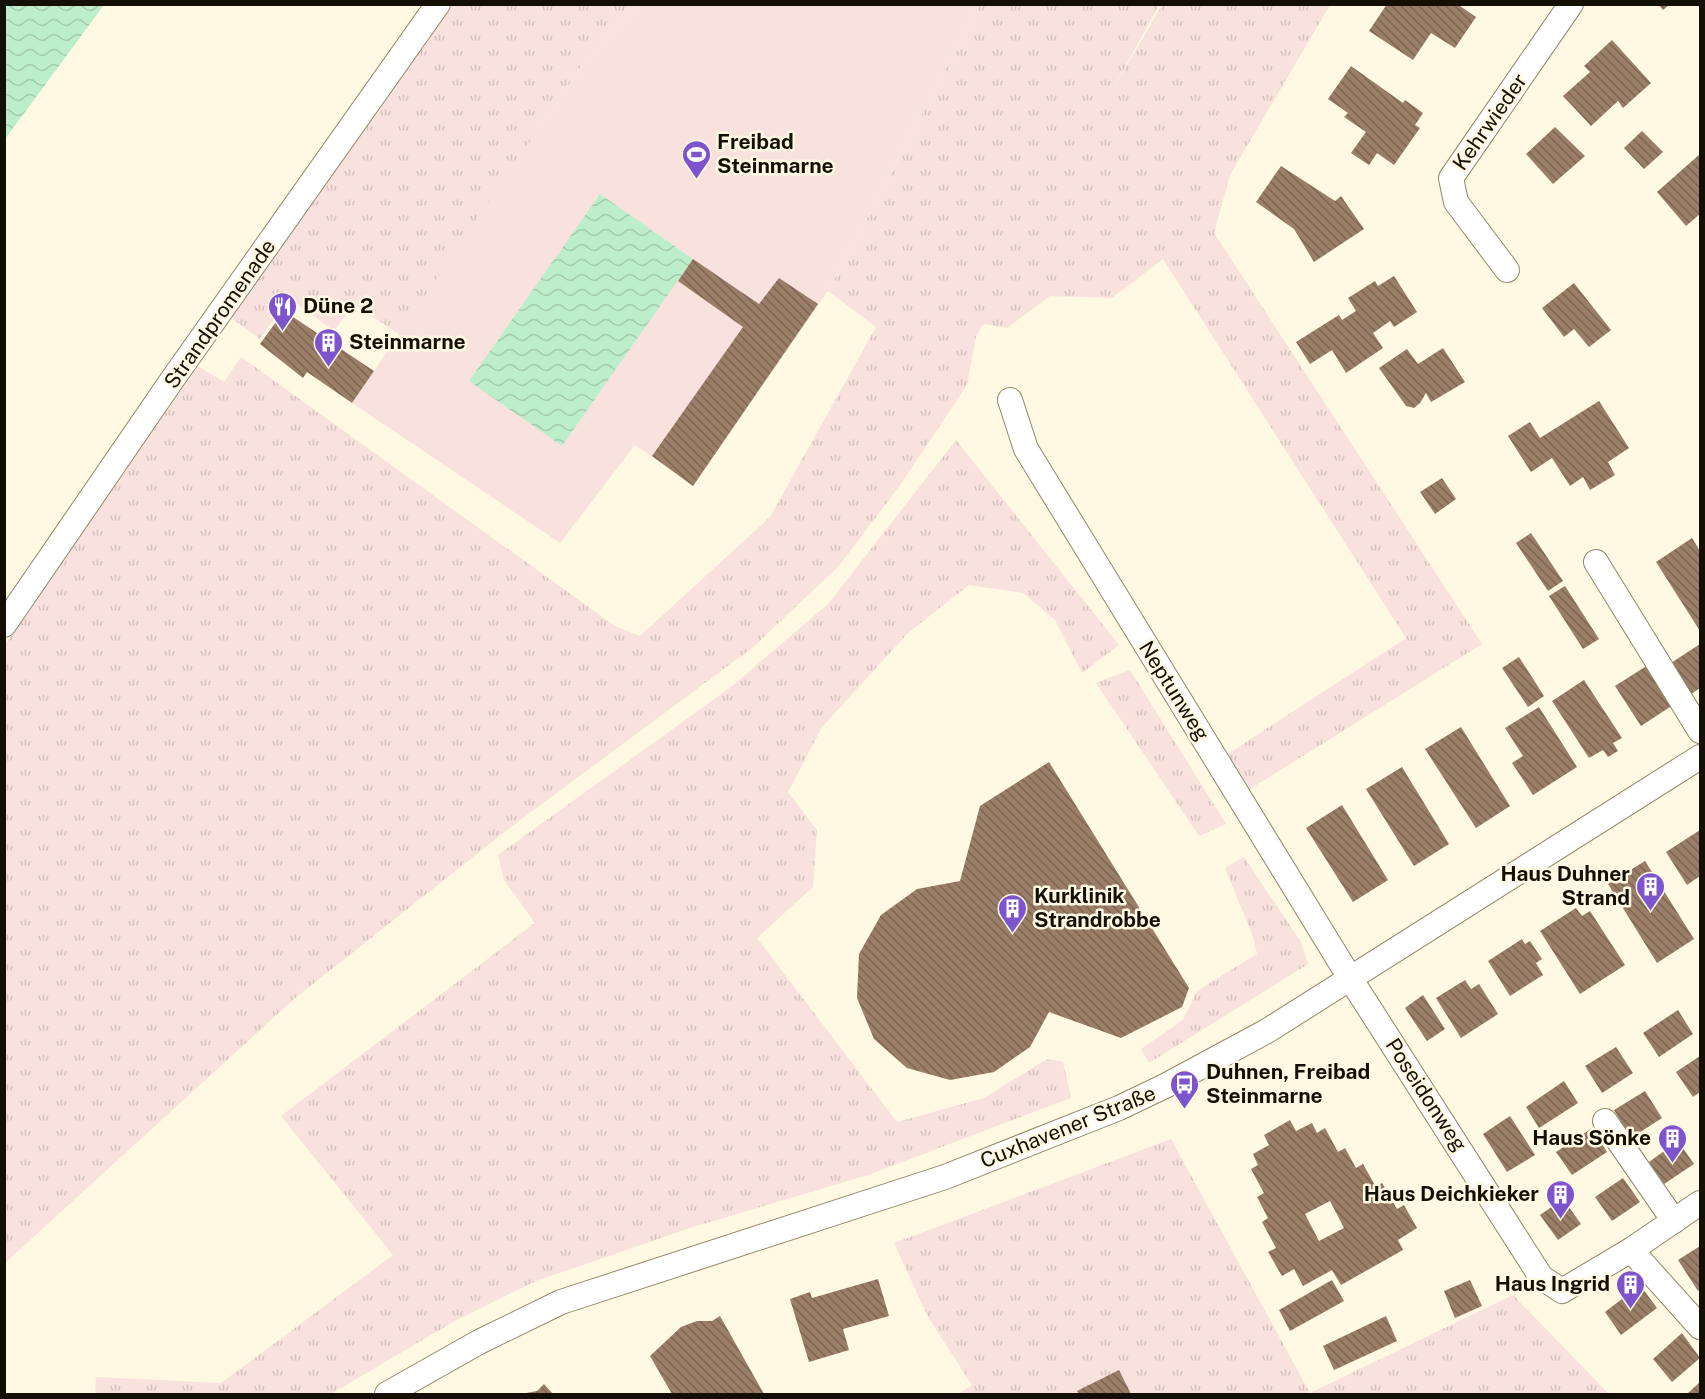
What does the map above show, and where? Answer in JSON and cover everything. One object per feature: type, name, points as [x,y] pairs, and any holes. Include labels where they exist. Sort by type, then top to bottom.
[{"type":"street","name":"Strandpromenade","points":[[4,625],[172,380],[438,4]]},
{"type":"street","name":"Kehrwieder","points":[[1507,270],[1456,202],[1451,178],[1571,4]]},
{"type":"street","name":"Neptunweg","points":[[1010,400],[1026,449],[1350,978]]},
{"type":"street","points":[[1596,562],[1701,731]]},
{"type":"street","name":"Cuxhavener Straße","points":[[387,1395],[479,1342],[561,1302],[945,1177],[1119,1108],[1228,1052],[1701,758]]},
{"type":"street","name":"Poseidonweg","points":[[1350,978],[1541,1277],[1562,1291],[1631,1250],[1701,1203]]},
{"type":"street","points":[[1605,1121],[1674,1221]]},
{"type":"street","points":[[1631,1250],[1701,1327]]},
{"type":"green space","points":[[453,5],[639,5],[580,68],[400,335],[354,304],[334,331],[289,298],[260,339],[231,318]]},
{"type":"green space","name":"Freibad Steinmarne","points":[[639,5],[980,5],[828,291],[693,486],[635,445],[560,543],[352,403],[580,68]]},
{"type":"green space","points":[[980,5],[1159,5],[1112,91],[1162,5],[1330,5],[1230,175],[1214,233],[1482,644],[1239,796],[1217,761],[1406,638],[1163,259],[1112,298],[1050,296],[1007,328],[983,324],[976,336],[967,385],[898,488],[838,567],[752,648],[511,827],[294,999],[5,1263],[5,645],[198,366],[224,382],[241,357],[615,626],[640,636],[770,517],[876,327],[828,291]]},
{"type":"green space","points":[[956,440],[1119,645],[1082,673],[1055,620],[1023,593],[969,585],[908,633],[822,727],[788,792],[817,830],[813,887],[757,938],[897,1122],[984,1098],[1047,1059],[1063,1062],[1071,1098],[868,1175],[693,1227],[536,1281],[453,1322],[331,1394],[95,1394],[96,1377],[221,1383],[393,1255],[281,1116],[535,923],[504,880],[498,855],[731,687],[828,604]]},
{"type":"green space","points":[[1130,670],[1226,824],[1199,836],[1096,683]]},
{"type":"green space","points":[[1244,857],[1301,942],[1308,964],[1149,1063],[1141,1049],[1183,1020],[1197,991],[1257,954],[1253,936],[1225,868]]},
{"type":"green space","points":[[1171,1139],[1310,1393],[1513,1295],[1609,1394],[958,1394],[972,1385],[928,1317],[894,1243]]},
{"type":"water","points":[[4,5],[104,5],[5,139]]},
{"type":"water","points":[[600,194],[693,259],[562,446],[469,381]]},
{"type":"building","points":[[1387,4],[1457,4],[1476,17],[1455,48],[1431,33],[1413,60],[1369,31]]},
{"type":"building","points":[[1658,4],[1670,4],[1663,10]]},
{"type":"building","points":[[1612,40],[1651,83],[1623,108],[1618,101],[1591,126],[1563,96],[1590,72],[1584,66]]},
{"type":"building","points":[[1351,66],[1403,103],[1405,100],[1423,113],[1415,125],[1420,128],[1394,165],[1377,153],[1369,165],[1351,153],[1366,132],[1344,117],[1348,113],[1328,99]]},
{"type":"building","points":[[1555,127],[1585,156],[1553,184],[1526,154]]},
{"type":"building","points":[[1642,131],[1663,152],[1644,169],[1624,148]]},
{"type":"building","points":[[1700,154],[1700,214],[1686,226],[1657,192]]},
{"type":"building","points":[[1281,166],[1335,201],[1341,196],[1364,229],[1314,262],[1294,229],[1256,202]]},
{"type":"building","points":[[693,259],[759,304],[779,278],[818,304],[693,486],[652,456],[743,327],[678,281]]},
{"type":"building","points":[[1394,276],[1417,312],[1394,327],[1390,321],[1373,333],[1383,348],[1346,373],[1332,350],[1310,364],[1296,342],[1339,315],[1342,320],[1356,311],[1348,298],[1375,281],[1378,286]]},
{"type":"building","points":[[1574,283],[1611,330],[1589,347],[1574,329],[1564,337],[1542,308]]},
{"type":"building","name":"Steinmarne","points":[[284,311],[374,371],[352,403],[307,372],[303,378],[260,344]]},
{"type":"building","points":[[1443,348],[1465,382],[1431,402],[1426,393],[1414,408],[1406,406],[1379,368],[1407,349],[1418,364]]},
{"type":"building","points":[[1599,401],[1629,448],[1608,462],[1615,475],[1590,490],[1583,477],[1570,486],[1552,458],[1531,472],[1508,436],[1530,422],[1540,438]]},
{"type":"building","points":[[1442,478],[1456,499],[1435,514],[1420,492]]},
{"type":"building","points":[[1531,533],[1563,581],[1548,591],[1516,543]]},
{"type":"building","points":[[1692,538],[1700,551],[1700,631],[1656,562]]},
{"type":"building","points":[[1565,586],[1599,639],[1583,649],[1549,596]]},
{"type":"building","points":[[1700,644],[1700,688],[1688,696],[1668,665]]},
{"type":"building","points":[[1519,657],[1544,696],[1528,707],[1502,668]]},
{"type":"building","points":[[1648,665],[1673,705],[1641,726],[1615,686]]},
{"type":"building","points":[[1584,680],[1622,738],[1613,743],[1618,751],[1608,757],[1603,750],[1589,758],[1552,701]]},
{"type":"building","points":[[1539,707],[1577,767],[1533,795],[1512,763],[1523,756],[1505,728]]},
{"type":"building","points":[[1461,727],[1510,806],[1476,828],[1425,749]]},
{"type":"building","name":"Kurklinik Strandrobbe","points":[[1049,762],[1189,988],[1182,1007],[1121,1038],[1049,1012],[1030,1047],[994,1072],[950,1080],[907,1068],[874,1039],[857,998],[859,954],[881,915],[917,889],[960,881],[980,806]]},
{"type":"building","points":[[1402,767],[1449,844],[1414,866],[1366,789]]},
{"type":"building","points":[[1342,805],[1388,880],[1353,902],[1306,828]]},
{"type":"building","points":[[1700,830],[1700,876],[1687,885],[1666,852]]},
{"type":"building","name":"Haus Duhner Strand","points":[[1645,861],[1694,939],[1657,963],[1608,884]]},
{"type":"building","points":[[1576,908],[1582,916],[1590,911],[1625,965],[1580,994],[1540,931]]},
{"type":"building","points":[[1522,939],[1525,944],[1530,941],[1542,959],[1536,963],[1543,975],[1510,996],[1488,961]]},
{"type":"building","points":[[1465,980],[1471,989],[1479,984],[1498,1014],[1461,1038],[1436,998]]},
{"type":"building","points":[[1423,995],[1445,1029],[1427,1041],[1405,1008]]},
{"type":"building","points":[[1678,1010],[1693,1034],[1659,1057],[1643,1033]]},
{"type":"building","points":[[1616,1047],[1633,1073],[1602,1093],[1585,1066]]},
{"type":"building","points":[[1700,1056],[1700,1092],[1693,1097],[1676,1072]]},
{"type":"building","points":[[1564,1081],[1578,1103],[1539,1128],[1526,1107]]},
{"type":"building","points":[[1645,1091],[1662,1118],[1631,1138],[1614,1110]]},
{"type":"building","points":[[1510,1116],[1535,1155],[1507,1172],[1483,1134]]},
{"type":"building","points":[[1290,1120],[1296,1131],[1312,1123],[1317,1133],[1325,1128],[1338,1152],[1345,1148],[1356,1168],[1363,1164],[1376,1187],[1382,1183],[1397,1209],[1404,1205],[1417,1228],[1398,1240],[1403,1250],[1341,1285],[1332,1270],[1303,1286],[1294,1269],[1282,1276],[1268,1252],[1276,1248],[1262,1222],[1268,1218],[1257,1197],[1264,1193],[1251,1169],[1258,1165],[1253,1154],[1269,1145],[1264,1135]],"holes":[[[1330,1201],[1344,1228],[1319,1241],[1305,1214]]]},
{"type":"building","points":[[1592,1128],[1607,1152],[1572,1175],[1556,1152]]},
{"type":"building","name":"Haus Sönke","points":[[1678,1141],[1694,1164],[1664,1184],[1649,1162]]},
{"type":"building","points":[[1623,1178],[1640,1202],[1612,1221],[1595,1197]]},
{"type":"building","name":"Haus Deichkieker","points":[[1563,1199],[1581,1224],[1558,1240],[1540,1215]]},
{"type":"building","points":[[1700,1246],[1700,1289],[1698,1291],[1678,1260]]},
{"type":"building","points":[[878,1279],[889,1316],[843,1329],[849,1350],[809,1362],[790,1299],[810,1292],[812,1298]]},
{"type":"building","points":[[1332,1280],[1344,1301],[1290,1331],[1279,1310]]},
{"type":"building","points":[[1470,1280],[1482,1306],[1455,1318],[1444,1291]]},
{"type":"building","name":"Haus Ingrid","points":[[1640,1285],[1657,1308],[1621,1335],[1605,1312]]},
{"type":"building","points":[[720,1316],[764,1394],[672,1394],[650,1356],[681,1327],[697,1321],[712,1321]]},
{"type":"building","points":[[1386,1316],[1397,1341],[1334,1370],[1323,1346]]},
{"type":"building","points":[[1682,1333],[1700,1358],[1672,1382],[1653,1359]]},
{"type":"building","points":[[1119,1370],[1131,1394],[1079,1394],[1077,1391]]},
{"type":"building","points":[[1700,1382],[1700,1394],[1687,1394]]},
{"type":"building","points":[[544,1384],[553,1394],[521,1394],[537,1391]]},
{"type":"place","name":"Freibad Steinmarne","points":[[696,180]]},
{"type":"place","name":"Düne 2","points":[[282,332]]},
{"type":"place","name":"Steinmarne","points":[[328,368]]},
{"type":"place","name":"Haus Duhner Strand","points":[[1651,912]]},
{"type":"place","name":"Kurklinik Strandrobbe","points":[[1013,934]]},
{"type":"place","name":"Duhnen, Freibad Steinmarne","points":[[1185,1110]]},
{"type":"place","name":"Haus Sönke","points":[[1672,1164]]},
{"type":"place","name":"Haus Deichkieker","points":[[1560,1220]]},
{"type":"place","name":"Haus Ingrid","points":[[1631,1310]]}]
